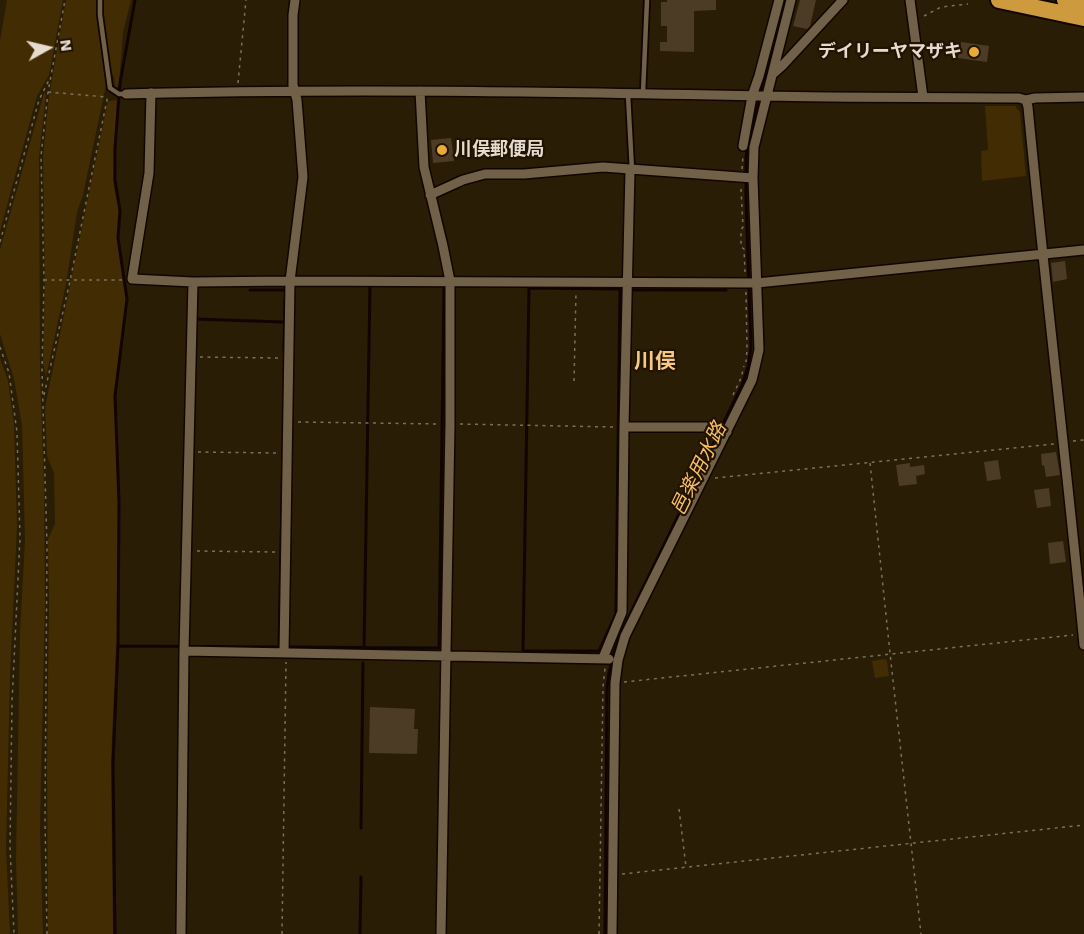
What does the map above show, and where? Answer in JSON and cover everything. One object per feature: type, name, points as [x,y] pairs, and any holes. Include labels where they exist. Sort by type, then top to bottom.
[{"type":"highway","points":[[999,0],[1084,18]]},
{"type":"highway","points":[[1065,0],[1084,4]]},
{"type":"street","points":[[285,653],[290,281],[303,177],[293,85],[295,0]]},
{"type":"street","points":[[743,146],[752,96],[779,0]]},
{"type":"street","points":[[612,934],[615,683],[618,660],[625,636],[752,380],[759,350],[754,147],[791,0]]},
{"type":"street","points":[[772,75],[843,0]]},
{"type":"street","points":[[910,0],[923,97]]},
{"type":"street","points":[[420,91],[424,167],[450,281],[450,436],[441,934]]},
{"type":"street","points":[[126,94],[420,91],[1019,98],[1026,100],[1084,98]]},
{"type":"street","points":[[151,93],[149,173],[132,279],[193,282],[757,283],[1084,250]]},
{"type":"street","points":[[1026,100],[1084,645]]},
{"type":"street","points":[[430,195],[463,180],[485,174],[524,174],[603,167],[753,178]]},
{"type":"street","points":[[605,658],[622,612],[631,170]]},
{"type":"street","points":[[182,934],[184,651],[193,282]]},
{"type":"street","points":[[624,427],[713,427],[727,432]]},
{"type":"street","points":[[184,651],[618,660]]},
{"type":"lane","points":[[100,0],[110,88],[119,94],[126,94]]},
{"type":"lane","points":[[643,93],[647,0]]},
{"type":"lane","points":[[628,93],[631,170]]},
{"type":"path","points":[[46,934],[47,546],[42,371],[44,280],[41,156],[48,92],[65,0]]},
{"type":"path","points":[[237,92],[246,0]]},
{"type":"path","points":[[924,16],[941,7],[968,4]]},
{"type":"path","points":[[0,242],[39,100],[51,77]]},
{"type":"path","points":[[43,397],[70,281],[110,88]]},
{"type":"path","points":[[48,92],[107,97]]},
{"type":"path","points":[[731,398],[741,378],[747,350],[744,249],[741,247],[743,146]]},
{"type":"path","points":[[44,280],[126,280]]},
{"type":"path","points":[[574,381],[576,282]]},
{"type":"path","points":[[0,347],[9,373],[17,432],[20,538],[10,847],[14,934]]},
{"type":"path","points":[[191,356],[289,358]]},
{"type":"path","points":[[702,479],[1084,440]]},
{"type":"path","points":[[189,452],[287,453]]},
{"type":"path","points":[[870,463],[921,934]]},
{"type":"path","points":[[187,551],[286,552]]},
{"type":"path","points":[[615,683],[1083,634]]},
{"type":"path","points":[[282,934],[285,653]]},
{"type":"path","points":[[599,934],[605,658]]},
{"type":"path","points":[[679,809],[686,867]]},
{"type":"path","points":[[612,875],[1084,825]]},
{"type":"shaded area","points":[[7,0],[63,0],[49,75],[37,96],[0,231],[0,41]]},
{"type":"shaded area","points":[[66,0],[98,0],[97,15],[106,85],[83,195],[77,212],[66,284],[46,377],[43,364],[45,283],[43,157],[49,96]]},
{"type":"shaded area","points":[[103,0],[131,0],[123,33],[117,87],[115,87],[110,69]]},
{"type":"shaded area","points":[[44,93],[46,94],[39,157],[40,373],[45,604],[40,829],[43,934],[18,934],[16,859],[20,632],[25,540],[22,425],[14,379],[0,334],[0,250]]},
{"type":"shaded area","points":[[117,100],[113,180],[119,211],[117,238],[126,299],[114,397],[118,499],[118,643],[116,646],[111,762],[113,934],[48,934],[48,539],[55,524],[54,473],[47,456],[45,407],[108,101]]},
{"type":"shaded area","points":[[985,106],[1015,106],[1020,112],[1026,176],[982,181],[981,151],[988,150]]},
{"type":"shaded area","points":[[0,358],[8,381],[14,424],[17,526],[10,677],[6,849],[10,934],[0,934]]},
{"type":"shaded area","points":[[885,659],[889,676],[875,678],[872,661]]},
{"type":"building","points":[[667,0],[716,0],[716,10],[694,11],[694,52],[660,51],[660,42],[667,42],[667,26],[661,26],[661,2],[667,2]]},
{"type":"building","points":[[800,0],[816,0],[810,26],[807,29],[793,26]]},
{"type":"building","name":"デイリーヤマザキ","points":[[961,42],[989,46],[987,62],[958,58]]},
{"type":"building","points":[[451,138],[454,161],[433,163],[431,140]]},
{"type":"building","points":[[1065,261],[1067,279],[1053,282],[1051,263]]},
{"type":"building","points":[[1056,452],[1060,475],[1046,477],[1041,454]]},
{"type":"building","points":[[998,460],[1001,479],[987,481],[984,462]]},
{"type":"building","points":[[910,463],[910,467],[924,465],[925,474],[916,476],[917,484],[899,486],[896,465]]},
{"type":"building","points":[[1049,488],[1051,506],[1037,508],[1034,490]]},
{"type":"building","points":[[1063,541],[1066,562],[1050,564],[1048,543]]},
{"type":"building","points":[[370,707],[415,709],[414,729],[418,729],[417,754],[369,753]]},
{"type":"waterway","points":[[115,934],[113,763],[118,646],[119,502],[115,396],[127,299],[118,238],[120,211],[115,180],[115,148],[120,83],[135,0]]},
{"type":"waterway","name":"邑楽用水路","points":[[605,934],[609,674],[620,635],[742,385],[748,367],[751,348],[746,157],[785,0]]},
{"type":"waterway","points":[[364,648],[370,285]]},
{"type":"waterway","points":[[290,647],[439,648],[444,287]]},
{"type":"waterway","points":[[529,288],[620,289],[616,614],[599,651],[523,651],[529,288]]},
{"type":"waterway","points":[[250,290],[286,291]]},
{"type":"waterway","points":[[631,290],[726,290]]},
{"type":"waterway","points":[[284,351],[285,301]]},
{"type":"waterway","points":[[194,319],[284,322]]},
{"type":"waterway","points":[[118,646],[279,647],[283,448]]},
{"type":"waterway","points":[[361,828],[363,663]]},
{"type":"waterway","points":[[360,934],[361,877]]},
{"type":"place","name":"デイリーヤマザキ","points":[[974,52]]},
{"type":"place","name":"川俣郵便局","points":[[442,150]]},
{"type":"district","name":"川俣","points":[[655,362]]}]
